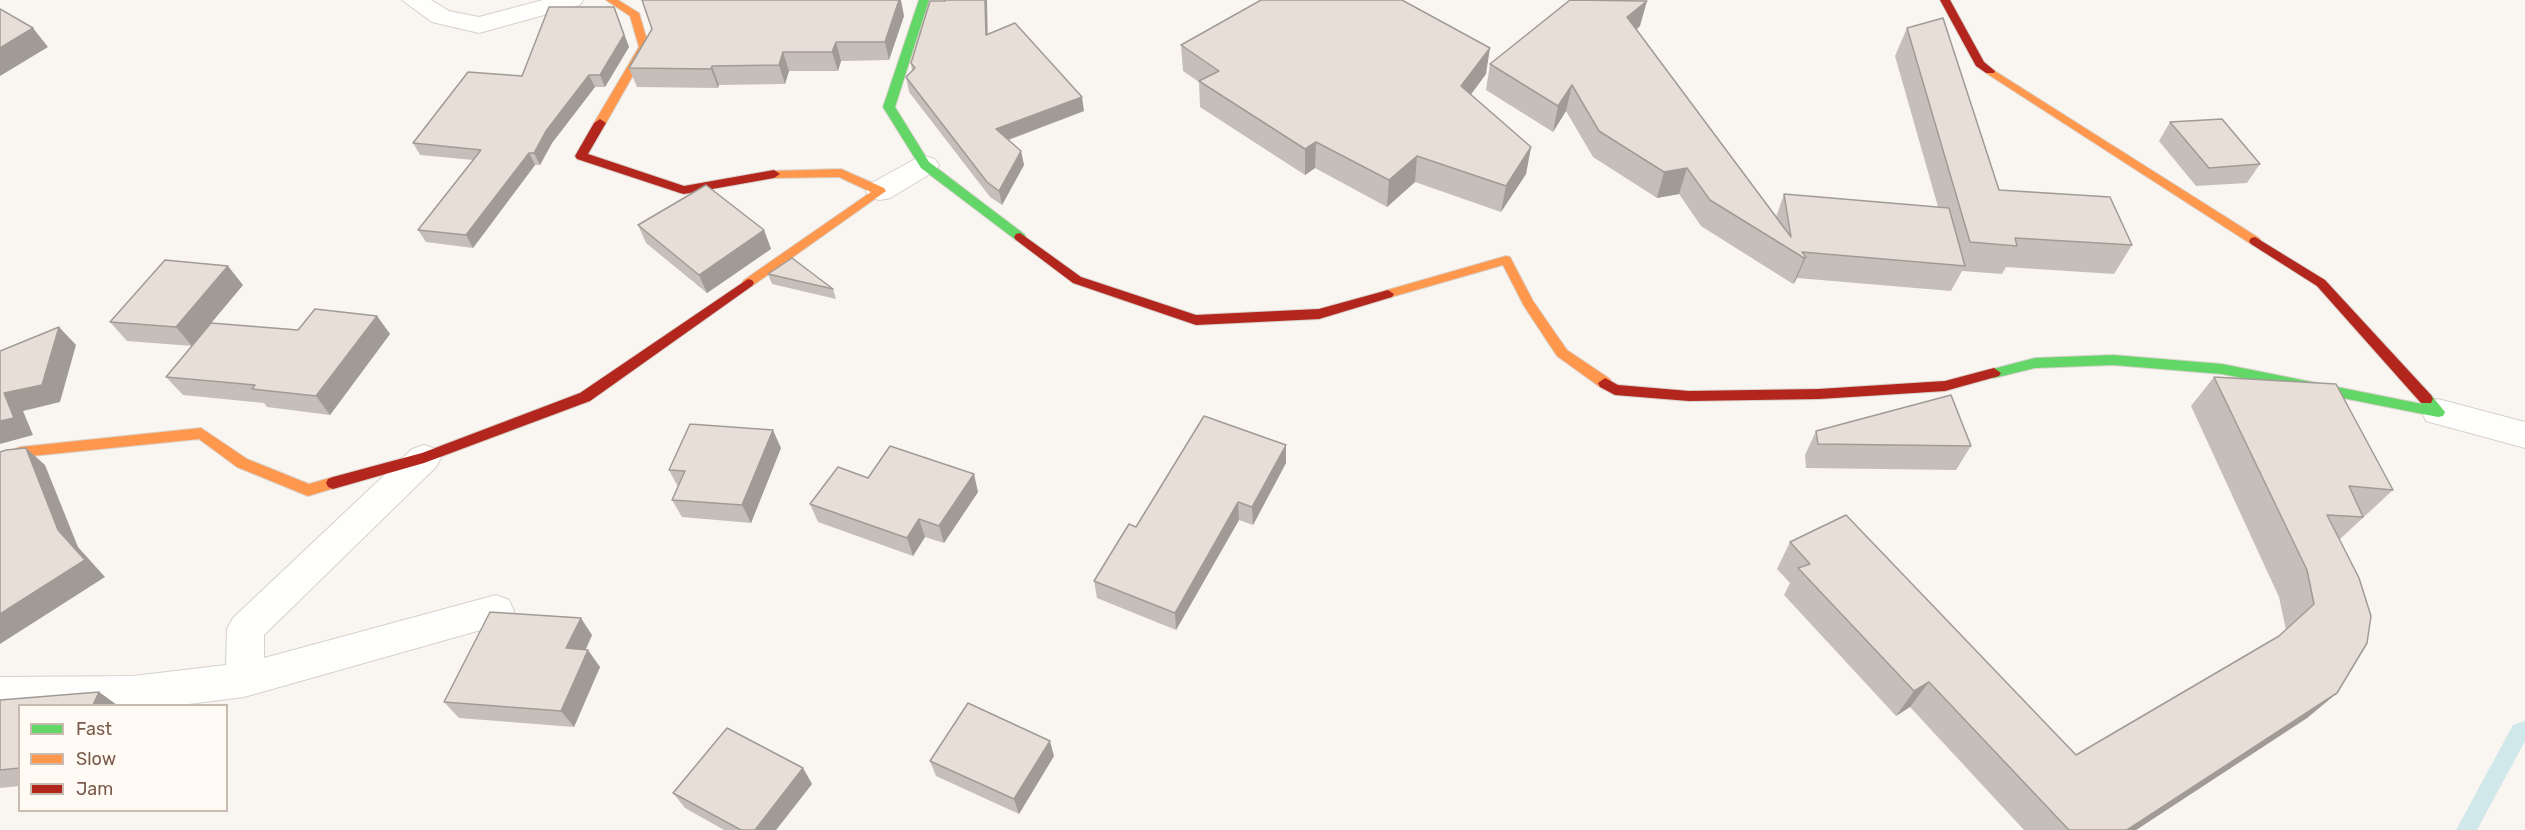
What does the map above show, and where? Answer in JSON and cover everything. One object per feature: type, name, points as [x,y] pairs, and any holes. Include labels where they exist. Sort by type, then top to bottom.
[{"type":"street","points":[[414,0],[441,16],[479,25],[571,0]]},
{"type":"street","points":[[611,0],[635,15],[644,47],[581,156],[684,190],[790,173],[841,173],[880,191]]},
{"type":"street","points":[[924,0],[889,107],[925,165],[1077,280],[1196,320],[1319,314],[1506,260],[1528,303],[1563,353],[1615,390],[1689,396],[1819,394],[1945,386],[2035,363],[2113,360],[2222,369],[2438,412],[2525,435]]},
{"type":"street","points":[[1945,0],[1980,64],[2321,283],[2438,412]]},
{"type":"street","points":[[0,461],[20,452],[201,433],[242,463],[308,490],[424,458],[585,397],[880,191],[925,165]]},
{"type":"street","points":[[244,680],[246,629],[424,458]]},
{"type":"street","points":[[0,694],[133,693],[244,680],[496,611]]},
{"type":"building","points":[[642,0],[899,0],[885,42],[836,42],[832,52],[783,52],[779,65],[712,66],[711,69],[629,68],[652,29]]},
{"type":"building","points":[[985,0],[986,35],[1015,23],[1082,97],[996,129],[1021,151],[999,191],[987,182],[906,77],[915,68],[911,63],[930,1]]},
{"type":"building","points":[[1261,0],[1402,0],[1490,48],[1461,86],[1531,147],[1506,186],[1417,156],[1389,180],[1316,142],[1305,149],[1199,81],[1219,71],[1181,45]]},
{"type":"building","points":[[1570,0],[1647,1],[1627,17],[1791,237],[1784,194],[1949,208],[1965,266],[1802,252],[1806,257],[1804,258],[1710,200],[1687,168],[1664,172],[1599,131],[1572,85],[1558,106],[1490,64]]},
{"type":"building","points":[[549,7],[614,7],[624,35],[600,75],[589,75],[546,131],[534,153],[529,153],[466,235],[418,230],[481,150],[413,143],[468,72],[522,76]]},
{"type":"building","points":[[0,9],[33,28],[0,48]]},
{"type":"building","points":[[1943,18],[1999,190],[2110,197],[2132,245],[2015,238],[2017,246],[1970,242],[1907,28]]},
{"type":"building","points":[[2222,119],[2260,164],[2209,168],[2170,122]]},
{"type":"building","points":[[706,185],[764,230],[699,275],[638,225]]},
{"type":"building","points":[[792,258],[833,289],[768,274]]},
{"type":"building","points":[[165,260],[228,266],[176,327],[110,322]]},
{"type":"building","points":[[315,309],[377,316],[316,396],[252,389],[255,385],[166,377],[211,323],[298,330]]},
{"type":"building","points":[[59,327],[42,385],[4,393],[14,418],[0,421],[0,351]]},
{"type":"building","points":[[2214,377],[2336,384],[2393,490],[2349,486],[2363,517],[2327,515],[2359,578],[2371,616],[2367,643],[2337,693],[2127,830],[2069,830],[1929,682],[1914,691],[1798,568],[1810,564],[1790,542],[1846,515],[2076,755],[2279,636],[2314,604],[2307,570]]},
{"type":"building","points":[[1951,395],[1971,446],[1818,444],[1816,431]]},
{"type":"building","points":[[1204,416],[1286,445],[1252,507],[1238,502],[1175,613],[1094,581],[1129,524],[1136,527]]},
{"type":"building","points":[[690,424],[773,430],[742,505],[672,500],[685,471],[669,470]]},
{"type":"building","points":[[890,446],[974,474],[939,526],[919,519],[907,538],[810,504],[838,467],[868,478]]},
{"type":"building","points":[[26,448],[58,530],[85,560],[0,614],[0,452]]},
{"type":"building","points":[[490,612],[581,618],[566,648],[588,650],[561,711],[444,702]]},
{"type":"building","points":[[99,692],[93,704],[18,704],[18,768],[0,770],[0,700]]},
{"type":"building","points":[[968,703],[1050,741],[1014,799],[930,761]]},
{"type":"building","points":[[727,728],[803,768],[755,830],[741,830],[673,793]]},
{"type":"waterway","points":[[2466,830],[2520,731],[2525,730]]},
{"type":"traffic: fast","points":[[924,0],[889,107],[925,165],[1020,237]]},
{"type":"traffic: fast","points":[[1994,373],[2035,363],[2113,360],[2222,369],[2438,412],[2426,399]]},
{"type":"traffic: slow","points":[[600,123],[644,47],[635,15],[611,0]]},
{"type":"traffic: slow","points":[[1990,71],[2255,241]]},
{"type":"traffic: slow","points":[[748,283],[880,191],[841,173],[774,174]]},
{"type":"traffic: slow","points":[[1388,294],[1506,260],[1528,303],[1562,353],[1605,383]]},
{"type":"traffic: slow","points":[[0,461],[20,452],[201,433],[242,463],[308,490],[333,483]]},
{"type":"traffic: jam","points":[[1945,0],[1980,64],[1990,71]]},
{"type":"traffic: jam","points":[[600,123],[581,156],[684,190],[774,174]]},
{"type":"traffic: jam","points":[[1020,237],[1077,280],[1196,320],[1319,314],[1388,294]]},
{"type":"traffic: jam","points":[[2255,241],[2321,283],[2426,399]]},
{"type":"traffic: jam","points":[[333,483],[424,458],[585,397],[748,283]]},
{"type":"traffic: jam","points":[[1605,383],[1615,390],[1689,396],[1819,394],[1945,386],[1994,373]]}]
